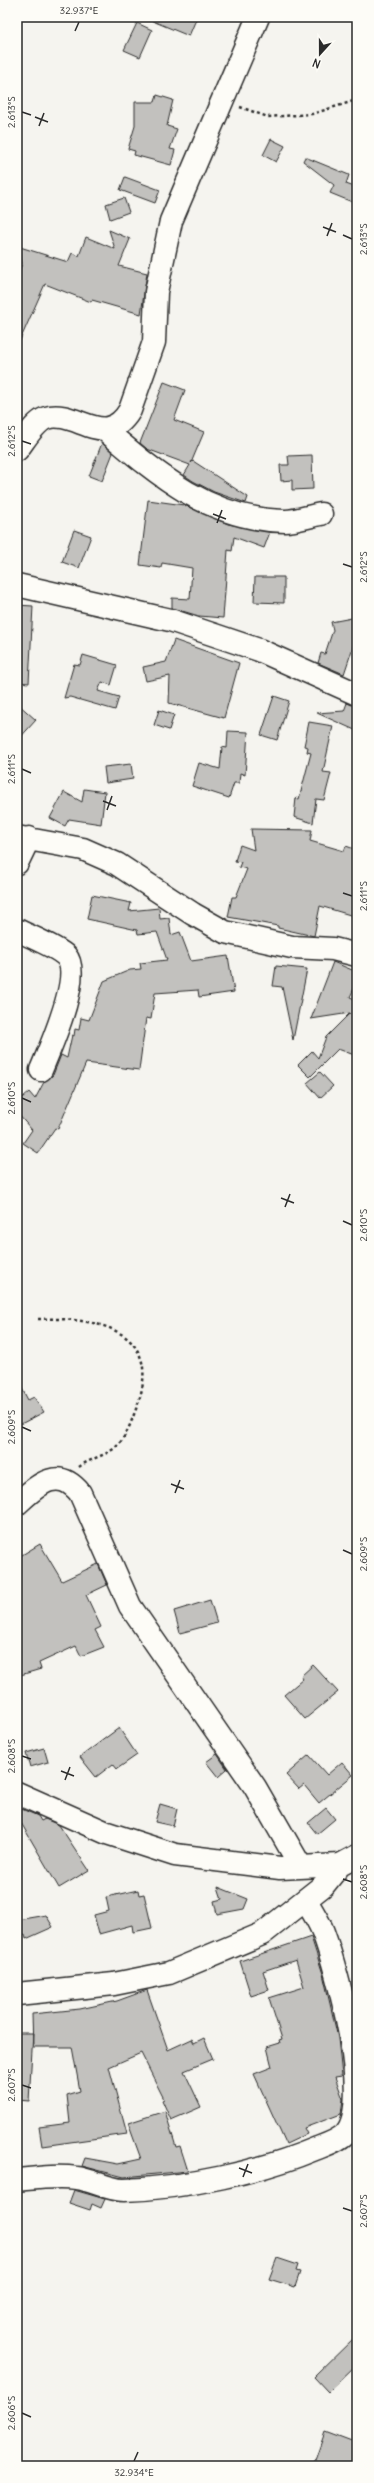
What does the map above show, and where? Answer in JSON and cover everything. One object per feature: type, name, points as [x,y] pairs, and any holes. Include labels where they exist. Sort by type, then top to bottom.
[{"type":"street","points":[[104,429],[124,420],[136,398],[154,342],[156,292],[171,221],[258,17]]},
{"type":"street","points":[[17,450],[39,422],[46,418],[57,416],[104,429],[166,480],[202,501],[247,517],[286,521],[321,514]]},
{"type":"street","points":[[17,585],[170,620],[258,650],[357,694]]},
{"type":"street","points":[[17,863],[23,838],[83,849],[117,864],[193,914],[225,932],[292,947],[333,949],[357,955]]},
{"type":"street","points":[[17,930],[65,955],[72,965],[71,977],[58,1030],[41,1070]]},
{"type":"street","points":[[17,1504],[38,1487],[53,1478],[66,1479],[80,1492],[130,1606],[255,1787],[302,1867]]},
{"type":"street","points":[[17,1793],[107,1833],[154,1850],[175,1855],[280,1868],[302,1867],[348,1861]]},
{"type":"street","points":[[17,1994],[114,1984],[169,1973],[262,1934],[324,1885],[348,1861]]},
{"type":"street","points":[[17,2180],[60,2176],[79,2178],[121,2190],[151,2189],[281,2163],[329,2143],[345,2134],[355,2118],[357,2098],[348,2014],[323,1930],[306,1900]]},
{"type":"path","points":[[223,100],[268,117],[312,114],[357,100]]},
{"type":"path","points":[[38,1319],[70,1318],[102,1324],[126,1336],[141,1355],[144,1390],[125,1434],[112,1450],[91,1459],[66,1479]]},
{"type":"building","points":[[143,17],[197,17],[189,36]]},
{"type":"building","points":[[137,23],[152,30],[140,57],[124,50]]},
{"type":"building","points":[[157,95],[173,100],[167,126],[177,129],[170,149],[175,150],[171,165],[134,155],[135,151],[128,149],[135,126],[135,102],[155,102]]},
{"type":"building","points":[[271,139],[285,146],[276,162],[263,155]]},
{"type":"building","points":[[305,157],[349,175],[346,184],[357,188],[357,204],[330,193],[334,185],[303,161]]},
{"type":"building","points":[[125,177],[160,190],[155,203],[120,190]]},
{"type":"building","points":[[124,198],[129,212],[110,219],[106,204]]},
{"type":"building","points":[[109,230],[130,239],[119,266],[147,273],[141,314],[92,300],[91,302],[45,284],[17,347],[17,276],[22,264],[20,247],[68,262],[72,253],[79,256],[86,237],[115,249]]},
{"type":"building","points":[[164,382],[185,390],[174,420],[204,432],[191,463],[193,461],[248,497],[246,503],[214,492],[193,481],[184,475],[190,465],[147,449],[140,443]]},
{"type":"building","points":[[102,443],[113,453],[102,481],[89,476]]},
{"type":"building","points":[[312,455],[313,489],[292,490],[292,480],[281,481],[280,465],[289,465],[288,456]]},
{"type":"building","points":[[148,500],[184,505],[228,524],[270,532],[264,548],[234,537],[232,551],[228,550],[223,618],[199,616],[172,608],[172,598],[190,599],[192,568],[162,563],[161,568],[140,565]]},
{"type":"building","points":[[74,530],[91,536],[79,568],[62,562]]},
{"type":"building","points":[[255,577],[284,577],[284,603],[254,602]]},
{"type":"building","points":[[17,605],[33,606],[29,683],[17,682]]},
{"type":"building","points":[[357,617],[357,635],[344,674],[318,663],[321,653],[325,654],[333,630],[331,622]]},
{"type":"building","points":[[174,640],[239,663],[224,718],[169,703],[170,676],[146,681],[143,667],[166,662]]},
{"type":"building","points":[[83,655],[117,665],[111,685],[102,682],[98,691],[119,697],[115,710],[70,697],[64,698],[74,664],[80,665]]},
{"type":"building","points":[[274,696],[289,701],[277,740],[261,735]]},
{"type":"building","points":[[17,703],[36,720],[17,741]]},
{"type":"building","points":[[347,703],[357,706],[357,731],[317,713],[344,711]]},
{"type":"building","points":[[159,710],[174,715],[169,730],[154,725]]},
{"type":"building","points":[[309,722],[333,726],[323,772],[331,773],[324,800],[316,799],[313,823],[294,817],[296,798],[299,799],[311,753],[307,752],[308,747],[304,746]]},
{"type":"building","points":[[228,731],[248,732],[245,775],[240,773],[239,783],[234,783],[229,798],[192,786],[199,763],[220,769],[222,747],[227,748]]},
{"type":"building","points":[[131,764],[133,779],[106,783],[104,767]]},
{"type":"building","points":[[84,789],[105,792],[101,824],[69,819],[65,826],[50,818],[64,792],[82,802]]},
{"type":"building","points":[[251,829],[312,830],[310,841],[344,851],[346,846],[357,850],[357,917],[320,906],[314,936],[278,928],[278,926],[228,917],[232,897],[236,897],[247,869],[239,867],[241,862],[235,861],[240,845],[254,850]]},
{"type":"building","points":[[92,895],[131,903],[129,911],[159,908],[160,919],[169,918],[171,935],[180,932],[191,961],[228,956],[234,992],[199,997],[198,990],[155,993],[151,1019],[146,1018],[139,1070],[86,1063],[58,1129],[55,1128],[38,1153],[23,1143],[32,1130],[17,1113],[17,1102],[29,1092],[35,1099],[44,1082],[53,1075],[61,1055],[67,1058],[72,1035],[74,1036],[75,1029],[79,1030],[81,1018],[89,1020],[104,981],[130,970],[141,969],[140,963],[167,960],[157,932],[138,934],[137,930],[87,919]]},
{"type":"building","points":[[333,962],[357,972],[357,982],[350,997],[357,1000],[357,1056],[338,1049],[310,1077],[298,1065],[312,1051],[318,1058],[326,1037],[350,1013],[311,1019]]},
{"type":"building","points":[[276,966],[307,969],[293,1040],[282,987],[273,986]]},
{"type":"building","points":[[320,1072],[333,1086],[320,1098],[307,1083]]},
{"type":"building","points":[[17,1379],[28,1400],[34,1397],[44,1412],[17,1426]]},
{"type":"building","points":[[40,1544],[62,1581],[98,1564],[107,1585],[86,1595],[101,1627],[95,1630],[104,1647],[81,1656],[76,1646],[39,1663],[41,1669],[17,1676],[17,1558]]},
{"type":"building","points":[[210,1600],[217,1623],[180,1633],[174,1611]]},
{"type":"building","points":[[313,1665],[338,1692],[305,1719],[284,1695],[303,1679],[301,1676]]},
{"type":"building","points":[[119,1728],[137,1755],[117,1769],[113,1764],[96,1777],[80,1757]]},
{"type":"building","points":[[44,1748],[48,1762],[30,1767],[26,1753]]},
{"type":"building","points":[[217,1754],[227,1769],[218,1777],[206,1762]]},
{"type":"building","points":[[309,1755],[327,1775],[342,1762],[353,1775],[319,1803],[304,1785],[299,1789],[286,1775]]},
{"type":"building","points":[[160,1804],[177,1809],[173,1826],[155,1822]]},
{"type":"building","points":[[17,1807],[38,1816],[41,1821],[45,1819],[59,1825],[89,1870],[59,1888],[17,1816]]},
{"type":"building","points":[[326,1808],[335,1819],[317,1834],[308,1823]]},
{"type":"building","points":[[218,1887],[248,1899],[244,1909],[217,1914],[214,1901],[222,1899]]},
{"type":"building","points":[[138,1890],[139,1895],[144,1894],[152,1928],[133,1932],[132,1925],[99,1934],[94,1915],[109,1911],[106,1897]]},
{"type":"building","points":[[46,1915],[53,1927],[26,1939],[25,1935],[17,1937],[17,1920]]},
{"type":"building","points":[[311,1937],[323,1974],[338,2038],[342,2076],[335,2077],[343,2099],[341,2114],[304,2128],[307,2134],[286,2144],[254,2074],[272,2067],[267,2047],[280,2043],[279,2040],[282,2039],[269,1998],[304,1987],[296,1960],[263,1971],[269,1990],[251,1996],[240,1961]]},
{"type":"building","points":[[147,1990],[168,2050],[192,2039],[194,2043],[204,2038],[213,2059],[184,2071],[201,2107],[171,2120],[162,2100],[164,2099],[141,2053],[109,2067],[127,2134],[42,2146],[39,2127],[70,2123],[67,2095],[80,2091],[72,2047],[33,2047],[32,2014],[80,2009],[117,2001]]},
{"type":"building","points":[[17,2033],[33,2033],[29,2101],[17,2100]]},
{"type":"building","points":[[165,2111],[176,2147],[180,2146],[188,2171],[124,2177],[82,2166],[85,2158],[118,2164],[141,2159],[128,2123]]},
{"type":"building","points":[[74,2190],[105,2199],[101,2208],[92,2204],[90,2210],[69,2203]]},
{"type":"building","points":[[277,2258],[298,2265],[296,2271],[300,2272],[295,2287],[269,2279]]},
{"type":"building","points":[[357,2335],[357,2364],[328,2392],[314,2377]]},
{"type":"building","points":[[325,2432],[357,2444],[357,2466],[313,2466]]}]
